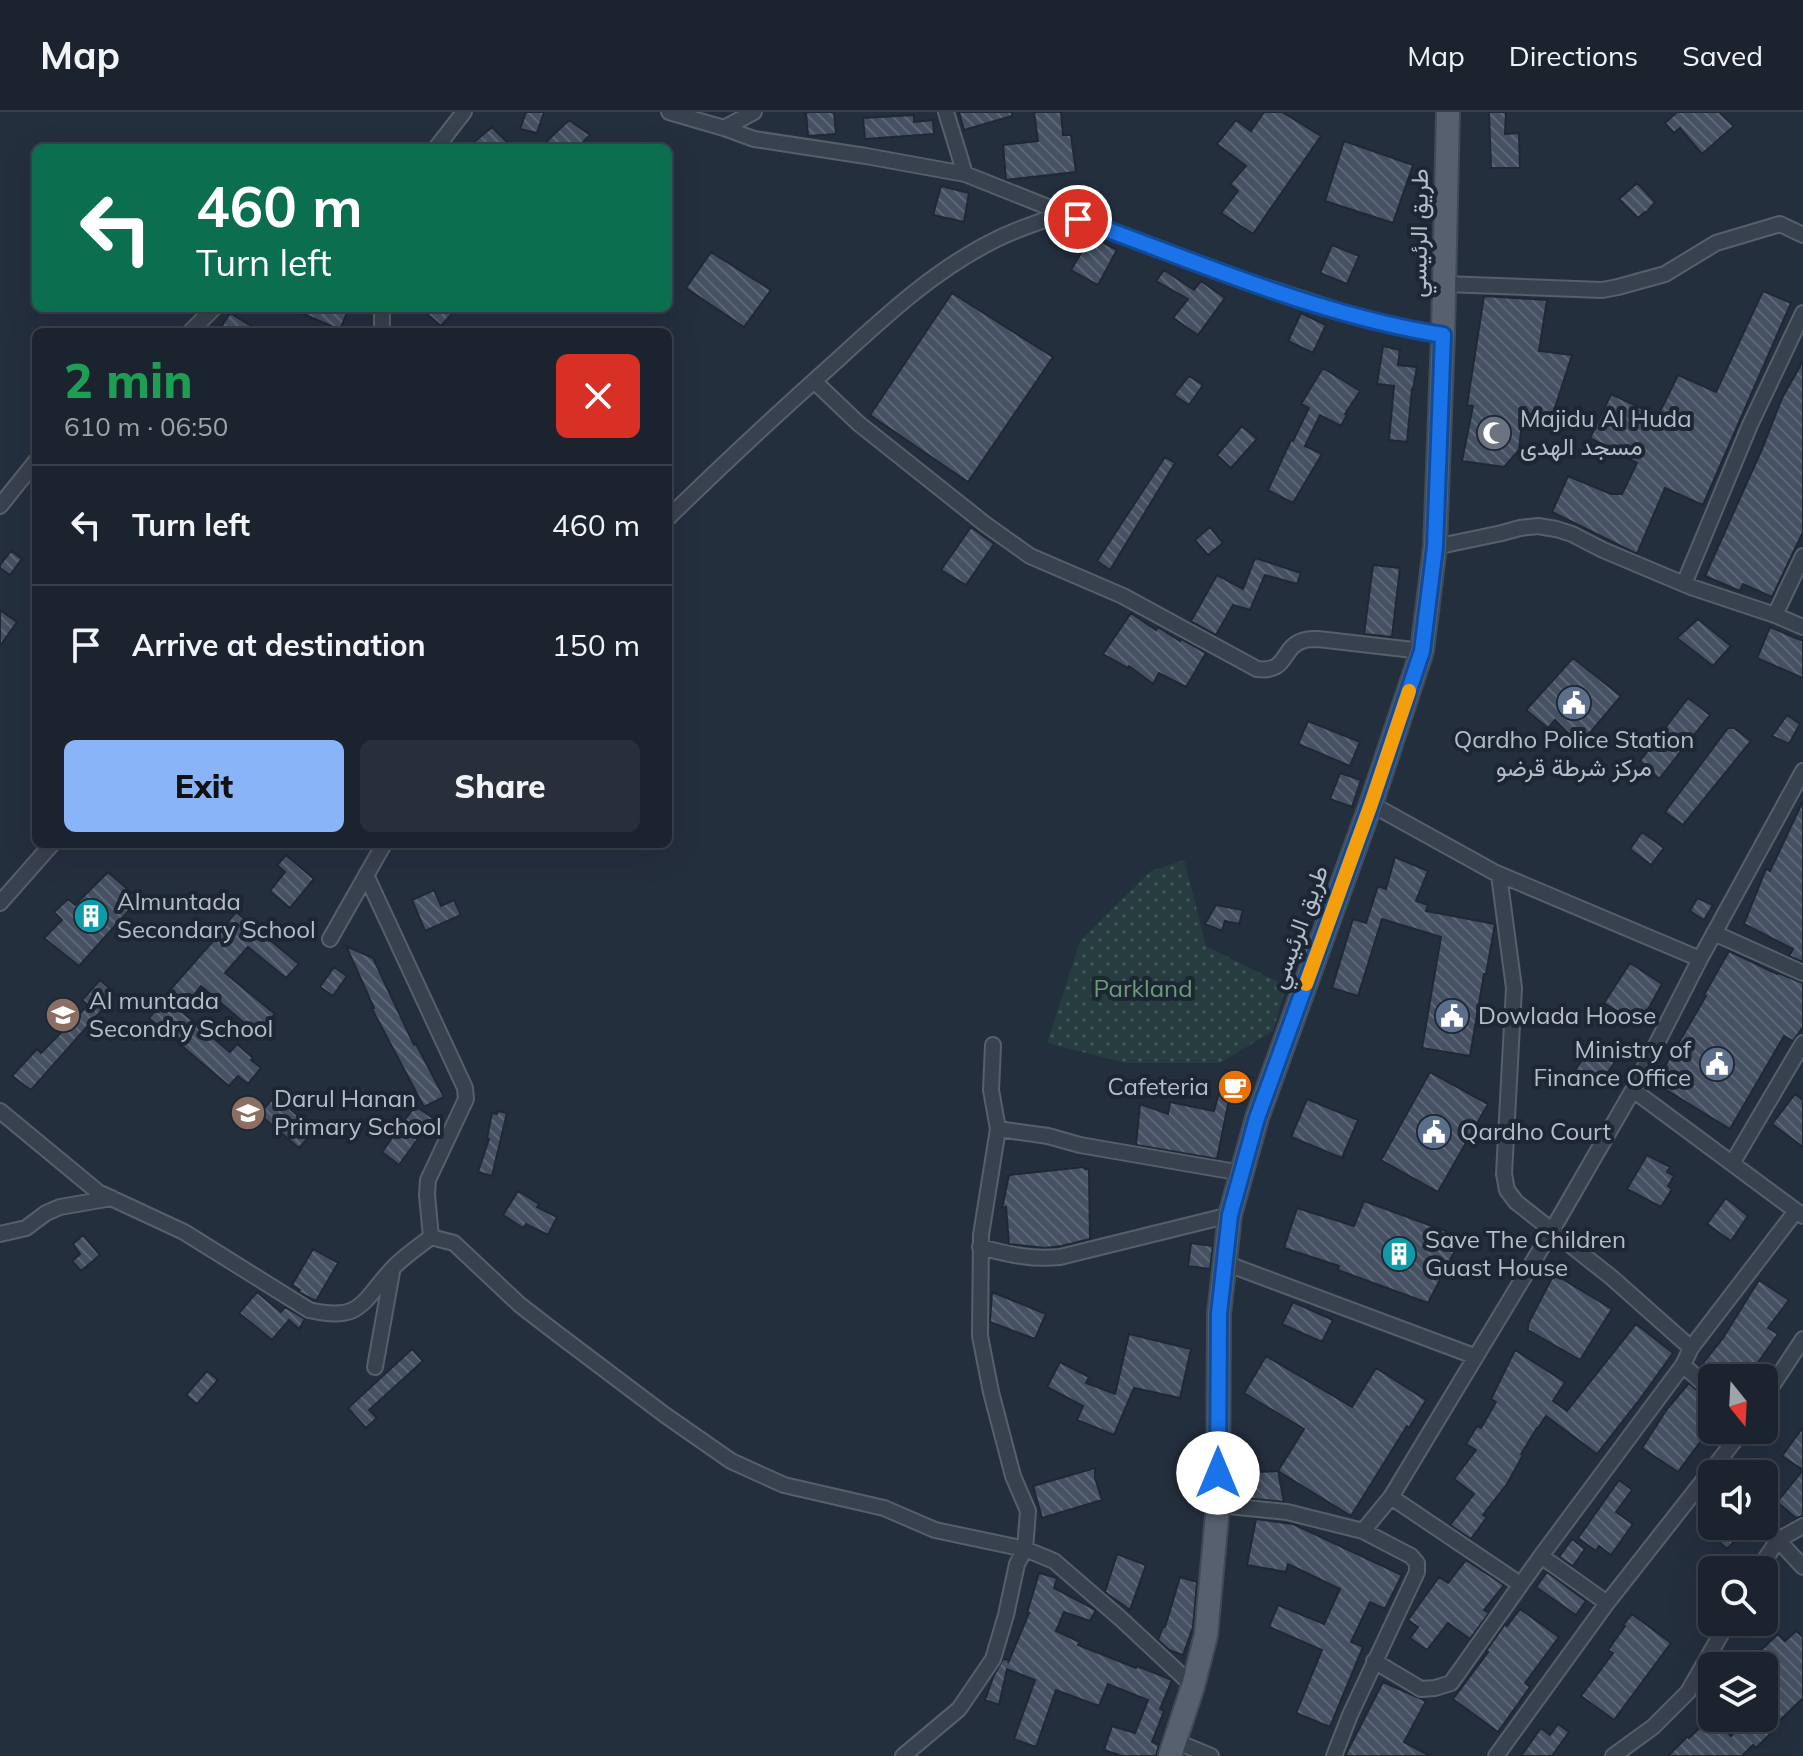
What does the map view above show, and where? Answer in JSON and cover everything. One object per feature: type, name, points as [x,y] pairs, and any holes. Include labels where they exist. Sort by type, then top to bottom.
[{"type":"main road","name":"طريق الرئيسي","points":[[1172,1748],[1206,1635],[1218,1505],[1219,1314],[1230,1215],[1257,1118],[1371,804],[1422,651],[1435,547],[1448,112]]},
{"type":"street","points":[[439,144],[464,112]]},
{"type":"street","points":[[669,112],[754,139],[965,174],[1244,280],[1367,320],[1443,335]]},
{"type":"street","points":[[724,128],[754,112]]},
{"type":"street","points":[[946,112],[965,174]]},
{"type":"street","points":[[672,514],[882,319],[953,265],[995,240],[1065,213]]},
{"type":"street","points":[[1444,284],[1602,290],[1665,274],[1716,243],[1780,224],[1803,235]]},
{"type":"street","points":[[194,328],[210,312]]},
{"type":"street","points":[[1684,584],[1750,425],[1803,313]]},
{"type":"street","points":[[814,381],[858,423],[1030,556],[1123,596],[1257,669],[1276,668],[1294,646],[1304,640],[1422,651]]},
{"type":"street","points":[[0,506],[32,466]]},
{"type":"street","points":[[1435,547],[1538,526],[1572,534],[1684,584],[1803,627]]},
{"type":"street","points":[[1775,615],[1803,556]]},
{"type":"street","points":[[1363,1531],[1391,1497],[1551,1232],[1633,1090],[1700,959],[1803,771]]},
{"type":"street","points":[[1371,804],[1499,875],[1514,988],[1504,1174],[1507,1190],[1516,1202],[1611,1277],[1691,1348]]},
{"type":"street","points":[[0,903],[49,848]]},
{"type":"street","points":[[330,939],[382,848]]},
{"type":"street","points":[[1494,872],[1700,959]]},
{"type":"street","points":[[366,875],[465,1088],[466,1099],[428,1180],[431,1237]]},
{"type":"street","points":[[0,894],[16,887]]},
{"type":"street","points":[[1714,933],[1803,973]]},
{"type":"street","points":[[1733,1162],[1803,1043]]},
{"type":"street","points":[[903,1756],[959,1709],[993,1659],[1017,1564],[1025,1549],[1028,1511],[1013,1476],[980,1336],[980,1247],[998,1129],[991,1090],[993,1045]]},
{"type":"street","points":[[1374,1661],[1421,1689],[1451,1683],[1520,1584],[1683,1365],[1691,1348],[1799,1214],[1633,1090]]},
{"type":"street","points":[[0,1111],[98,1192],[184,1232],[309,1310],[328,1314],[349,1313],[370,1298],[393,1268],[431,1237]]},
{"type":"street","points":[[998,1129],[1242,1173]]},
{"type":"street","points":[[0,1234],[26,1228],[60,1207],[112,1198]]},
{"type":"street","points":[[980,1247],[1016,1257],[1060,1257],[1230,1215]]},
{"type":"street","points":[[431,1237],[454,1243],[520,1305],[731,1461],[784,1485],[884,1508],[935,1530],[1025,1549],[1054,1561],[1193,1686]]},
{"type":"street","points":[[1225,1263],[1474,1356]]},
{"type":"street","points":[[375,1367],[393,1268]]},
{"type":"street","points":[[1778,1377],[1803,1339]]},
{"type":"street","points":[[1683,1365],[1698,1378]]},
{"type":"street","points":[[1496,1756],[1607,1603],[1698,1494]]},
{"type":"street","points":[[1391,1497],[1520,1584]]},
{"type":"street","points":[[1218,1505],[1287,1512],[1363,1531],[1411,1556],[1417,1563],[1417,1572],[1374,1661],[1334,1756]]},
{"type":"street","points":[[1767,1556],[1778,1540],[1803,1526]]},
{"type":"street","points":[[1778,1540],[1803,1567]]},
{"type":"street","points":[[1541,1556],[1607,1603]]},
{"type":"street","points":[[1613,1756],[1653,1727],[1688,1692],[1720,1636]]},
{"type":"street","points":[[1172,1748],[1211,1756]]},
{"type":"green space","name":"Parkland","points":[[1184,860],[1206,946],[1286,986],[1273,1031],[1220,1063],[1126,1063],[1047,1043],[1080,941],[1151,871]]},
{"type":"building","points":[[526,112],[544,112],[537,133],[520,129]]},
{"type":"building","points":[[806,112],[834,112],[836,134],[808,136]]},
{"type":"building","points":[[959,112],[1012,112],[1012,116],[964,130]]},
{"type":"building","points":[[1034,112],[1061,112],[1063,135],[1071,135],[1076,172],[1006,180],[1003,145],[1038,141]]},
{"type":"building","points":[[1264,112],[1282,112],[1321,136],[1253,234],[1221,213],[1238,191],[1230,184],[1246,166],[1217,144],[1236,120],[1251,131]]},
{"type":"building","points":[[1489,112],[1506,112],[1505,134],[1519,133],[1520,168],[1491,168]]},
{"type":"building","points":[[1677,112],[1719,112],[1734,126],[1702,154],[1680,128],[1674,133],[1665,123]]},
{"type":"building","points":[[914,115],[914,122],[933,120],[934,134],[865,139],[863,118]]},
{"type":"building","points":[[569,120],[590,135],[581,144],[550,144],[547,141]]},
{"type":"building","points":[[492,127],[509,144],[472,144]]},
{"type":"building","points":[[1344,141],[1413,165],[1393,223],[1325,201]]},
{"type":"building","points":[[1637,183],[1655,202],[1638,218],[1619,199]]},
{"type":"building","points":[[941,186],[969,193],[964,222],[933,215]]},
{"type":"building","points":[[1091,236],[1117,250],[1098,285],[1071,270]]},
{"type":"building","points":[[1332,245],[1359,256],[1347,284],[1320,273]]},
{"type":"building","points":[[711,252],[771,290],[744,327],[686,288]]},
{"type":"building","points":[[1164,270],[1194,290],[1201,281],[1225,298],[1198,335],[1173,318],[1188,299],[1156,281]]},
{"type":"building","points":[[1763,291],[1791,303],[1703,505],[1665,488],[1637,554],[1552,512],[1568,476],[1611,494],[1622,494],[1637,463],[1590,438],[1611,394],[1658,416],[1678,375],[1716,392]]},
{"type":"building","points":[[952,293],[1053,357],[968,482],[870,415]]},
{"type":"building","points":[[1484,296],[1547,300],[1539,351],[1572,355],[1552,417],[1523,413],[1519,450],[1504,467],[1462,461],[1473,406],[1467,405]]},
{"type":"building","points":[[299,312],[347,312],[341,328]]},
{"type":"building","points":[[425,312],[453,312],[441,326]]},
{"type":"building","points":[[230,313],[254,328],[221,328]]},
{"type":"building","points":[[1301,313],[1326,325],[1313,353],[1288,341]]},
{"type":"building","points":[[1383,346],[1400,350],[1398,365],[1417,367],[1407,442],[1389,440],[1394,386],[1377,384]]},
{"type":"building","points":[[1803,361],[1803,532],[1772,597],[1743,584],[1740,591],[1705,576],[1782,398]]},
{"type":"building","points":[[1323,368],[1360,391],[1341,426],[1320,415],[1305,446],[1322,454],[1293,503],[1268,490],[1309,408],[1301,404]]},
{"type":"building","points":[[1189,376],[1203,385],[1189,405],[1174,395]]},
{"type":"building","points":[[1242,426],[1257,439],[1231,468],[1217,455]]},
{"type":"building","points":[[1165,457],[1175,463],[1110,570],[1097,561]]},
{"type":"building","points":[[971,527],[994,544],[966,585],[941,570]]},
{"type":"building","points":[[1210,527],[1223,543],[1208,555],[1195,540]]},
{"type":"building","points":[[11,551],[22,559],[10,575],[0,565]]},
{"type":"building","points":[[1255,558],[1301,573],[1297,584],[1265,575],[1250,610],[1233,605],[1216,635],[1191,621],[1217,575],[1243,589]]},
{"type":"building","points":[[1373,565],[1400,568],[1392,637],[1364,634]]},
{"type":"building","points":[[0,610],[17,622],[0,646]]},
{"type":"building","points":[[1131,613],[1156,630],[1158,627],[1206,653],[1186,687],[1159,673],[1153,684],[1129,666],[1103,654]]},
{"type":"building","points":[[1698,619],[1731,646],[1713,666],[1677,638]]},
{"type":"building","points":[[1770,627],[1803,641],[1803,678],[1757,658]]},
{"type":"building","name":"Qardho Police Station مركز شرطة قرضو","points":[[1573,658],[1621,696],[1584,740],[1578,732],[1573,738],[1555,720],[1548,728],[1526,710]]},
{"type":"building","points":[[1688,698],[1710,715],[1659,779],[1640,761]]},
{"type":"building","points":[[1787,715],[1800,724],[1789,744],[1772,736]]},
{"type":"building","points":[[1308,721],[1360,742],[1350,766],[1298,744]]},
{"type":"building","points":[[1728,728],[1734,728],[1751,741],[1683,825],[1665,812]]},
{"type":"building","points":[[1340,773],[1361,780],[1352,807],[1330,799]]},
{"type":"building","points":[[1803,801],[1803,962],[1789,956],[1793,949],[1744,924],[1766,869],[1770,871]]},
{"type":"building","points":[[1642,832],[1664,848],[1651,865],[1630,849]]},
{"type":"building","points":[[286,855],[314,879],[290,908],[270,891],[285,872],[277,865]]},
{"type":"building","points":[[1395,857],[1428,871],[1416,901],[1428,905],[1426,911],[1495,924],[1470,1056],[1422,1048],[1441,937],[1382,919],[1358,996],[1332,988],[1353,919],[1366,923],[1378,886],[1386,889]]},
{"type":"building","name":"Almuntada Secondary School","points":[[108,872],[139,899],[79,966],[44,938],[62,920],[54,912],[68,899],[75,905]]},
{"type":"building","points":[[434,890],[441,906],[454,900],[461,915],[425,931],[412,900]]},
{"type":"building","points":[[1697,898],[1713,905],[1704,920],[1690,911]]},
{"type":"building","points":[[1216,905],[1243,910],[1239,924],[1225,921],[1222,931],[1205,924]]},
{"type":"building","points":[[236,912],[299,964],[286,978],[248,947],[225,973],[275,1014],[256,1033],[201,986],[181,1011],[230,1052],[237,1044],[261,1068],[248,1084],[238,1076],[229,1086],[149,1018]]},
{"type":"building","points":[[346,946],[373,958],[414,1045],[444,1097],[424,1107],[372,1009]]},
{"type":"building","name":"Ministry of Finance Office","points":[[1729,951],[1803,983],[1803,1027],[1793,1041],[1784,1036],[1730,1129],[1655,1083]]},
{"type":"building","points":[[1630,963],[1662,984],[1638,1024],[1604,1003]]},
{"type":"building","points":[[334,967],[347,976],[333,996],[320,987]]},
{"type":"building","points":[[100,980],[116,994],[31,1090],[12,1076],[37,1049],[41,1053],[88,1005],[82,1000]]},
{"type":"building","points":[[1593,1043],[1617,1059],[1596,1089],[1574,1072]]},
{"type":"building","points":[[1225,1070],[1253,1078],[1245,1104],[1229,1100],[1217,1159],[1136,1145],[1140,1104],[1168,1114],[1170,1102],[1214,1111]]},
{"type":"building","name":"Qardho Court","points":[[1430,1072],[1488,1104],[1438,1192],[1381,1160]]},
{"type":"building","points":[[1795,1094],[1803,1100],[1803,1147],[1772,1124]]},
{"type":"building","points":[[275,1096],[315,1130],[299,1148],[259,1114]]},
{"type":"building","points":[[1307,1099],[1358,1120],[1342,1158],[1291,1137]]},
{"type":"building","points":[[415,1106],[433,1118],[399,1165],[382,1152]]},
{"type":"building","points":[[498,1111],[507,1113],[492,1176],[478,1172],[489,1139],[492,1113],[497,1114]]},
{"type":"building","points":[[1647,1155],[1670,1167],[1667,1172],[1674,1176],[1668,1186],[1672,1189],[1661,1207],[1627,1189]]},
{"type":"building","points":[[1089,1169],[1090,1239],[1045,1248],[1009,1244],[1006,1207],[1002,1208],[1009,1175]]},
{"type":"building","points":[[518,1191],[539,1204],[537,1207],[557,1217],[548,1235],[526,1224],[523,1228],[503,1215]]},
{"type":"building","points":[[1726,1198],[1748,1216],[1731,1241],[1707,1224]]},
{"type":"building","name":"Save The Children Guast House","points":[[1364,1201],[1462,1237],[1428,1303],[1338,1270],[1339,1266],[1284,1248],[1297,1208],[1354,1226]]},
{"type":"building","points":[[83,1235],[100,1255],[81,1271],[72,1261],[80,1254],[73,1244]]},
{"type":"building","points":[[1191,1243],[1213,1246],[1210,1269],[1188,1266]]},
{"type":"building","points":[[313,1249],[338,1263],[316,1301],[298,1292],[300,1290],[292,1285]]},
{"type":"building","points":[[1554,1274],[1612,1309],[1580,1360],[1528,1330],[1528,1324]]},
{"type":"building","points":[[1759,1280],[1789,1300],[1768,1328],[1778,1334],[1757,1364],[1702,1364],[1723,1338]]},
{"type":"building","points":[[257,1292],[281,1312],[285,1307],[305,1319],[299,1329],[289,1320],[272,1340],[239,1313]]},
{"type":"building","points":[[992,1292],[1046,1314],[1035,1339],[990,1322]]},
{"type":"building","points":[[1293,1302],[1333,1320],[1322,1342],[1282,1324]]},
{"type":"building","points":[[1636,1324],[1673,1353],[1597,1454],[1546,1416],[1471,1539],[1450,1525],[1474,1494],[1454,1479],[1476,1450],[1466,1444],[1477,1426],[1481,1428],[1496,1402],[1491,1399],[1515,1350],[1565,1382],[1553,1401],[1567,1411]]},
{"type":"building","points":[[1129,1334],[1191,1349],[1180,1398],[1134,1388],[1114,1435],[1077,1420],[1083,1406],[1047,1387],[1060,1362],[1089,1377],[1086,1383],[1115,1394]]},
{"type":"building","points":[[412,1349],[423,1361],[369,1410],[377,1418],[366,1428],[348,1408]]},
{"type":"building","points":[[1266,1356],[1352,1407],[1376,1368],[1426,1400],[1351,1516],[1278,1471],[1304,1429],[1244,1393]]},
{"type":"building","points":[[207,1371],[218,1380],[197,1404],[186,1395]]},
{"type":"building","points":[[1689,1383],[1698,1391],[1699,1444],[1678,1472],[1642,1448],[1667,1409]]},
{"type":"building","points":[[1803,1427],[1803,1470],[1782,1456]]},
{"type":"building","points":[[1095,1468],[1102,1500],[1042,1518],[1033,1486]]},
{"type":"building","points":[[1803,1470],[1803,1516],[1796,1518],[1778,1501]]},
{"type":"building","points":[[1278,1471],[1284,1502],[1244,1498],[1242,1473]]},
{"type":"building","points":[[1619,1480],[1632,1490],[1616,1512],[1633,1524],[1611,1555],[1599,1546],[1596,1551],[1578,1538]]},
{"type":"building","points":[[1256,1519],[1293,1524],[1402,1575],[1385,1609],[1370,1602],[1351,1642],[1363,1647],[1330,1727],[1296,1713],[1322,1650],[1269,1627],[1278,1605],[1324,1624],[1340,1589],[1288,1564],[1286,1572],[1247,1565]]},
{"type":"building","points":[[1572,1539],[1585,1549],[1573,1566],[1559,1557]]},
{"type":"building","points":[[1717,1540],[1736,1540],[1727,1549]]},
{"type":"building","points":[[1117,1554],[1146,1565],[1130,1610],[1105,1592]]},
{"type":"building","points":[[1466,1560],[1504,1585],[1484,1610],[1489,1613],[1470,1639],[1448,1623],[1427,1650],[1410,1638],[1418,1627],[1408,1620],[1439,1577],[1448,1583]]},
{"type":"building","points":[[1547,1572],[1586,1601],[1576,1615],[1536,1587]]},
{"type":"building","points":[[1039,1573],[1057,1578],[1054,1588],[1096,1610],[1090,1621],[1064,1612],[1056,1631],[1080,1642],[1078,1645],[1172,1680],[1160,1709],[1164,1711],[1152,1742],[1159,1745],[1156,1756],[1122,1756],[1104,1750],[1112,1726],[1135,1733],[1148,1700],[1108,1684],[1099,1706],[1056,1690],[1036,1747],[1014,1739],[1035,1680],[1007,1669],[999,1705],[985,1700],[1003,1659],[1009,1660],[1008,1663],[1029,1613]]},
{"type":"building","points":[[1180,1577],[1197,1582],[1193,1627],[1183,1655],[1169,1650],[1158,1640]]},
{"type":"building","points":[[1520,1609],[1559,1637],[1525,1683],[1530,1687],[1498,1732],[1453,1699],[1505,1624],[1507,1626]]},
{"type":"building","points":[[1632,1614],[1671,1643],[1614,1720],[1581,1696],[1613,1653],[1608,1650]]},
{"type":"building","points":[[1796,1631],[1803,1637],[1803,1698],[1778,1722],[1778,1652],[1761,1650],[1778,1634],[1785,1641]]},
{"type":"building","points":[[1383,1682],[1426,1701],[1404,1742],[1430,1756],[1345,1756]]},
{"type":"building","points":[[1558,1724],[1569,1732],[1552,1756],[1521,1756],[1541,1728],[1550,1735]]},
{"type":"building","points":[[1698,1729],[1698,1732],[1727,1732],[1731,1736],[1735,1732],[1772,1732],[1756,1748],[1753,1745],[1742,1756],[1668,1756]]},
{"type":"slow traffic","points":[[1306,984],[1409,691]]},
{"type":"place","name":"Majidu Al Huda مسجد الهدى","points":[[1494,433]]},
{"type":"place","name":"Qardho Police Station مركز شرطة قرضو","points":[[1574,703]]},
{"type":"place","name":"Almuntada Secondary School","points":[[91,916]]},
{"type":"place","name":"Al muntada Secondry School","points":[[63,1015]]},
{"type":"place","name":"Dowlada Hoose","points":[[1452,1016]]},
{"type":"place","name":"Ministry of Finance Office","points":[[1717,1064]]},
{"type":"place","name":"Cafeteria","points":[[1235,1087]]},
{"type":"place","name":"Darul Hanan Primary School","points":[[248,1113]]},
{"type":"place","name":"Qardho Court","points":[[1434,1132]]},
{"type":"place","name":"Save The Children Guast House","points":[[1399,1254]]},
{"type":"route","points":[[1078,219],[1244,280],[1367,320],[1443,335],[1435,547],[1422,651],[1371,804],[1257,1118],[1230,1215],[1219,1314],[1218,1473]]}]
